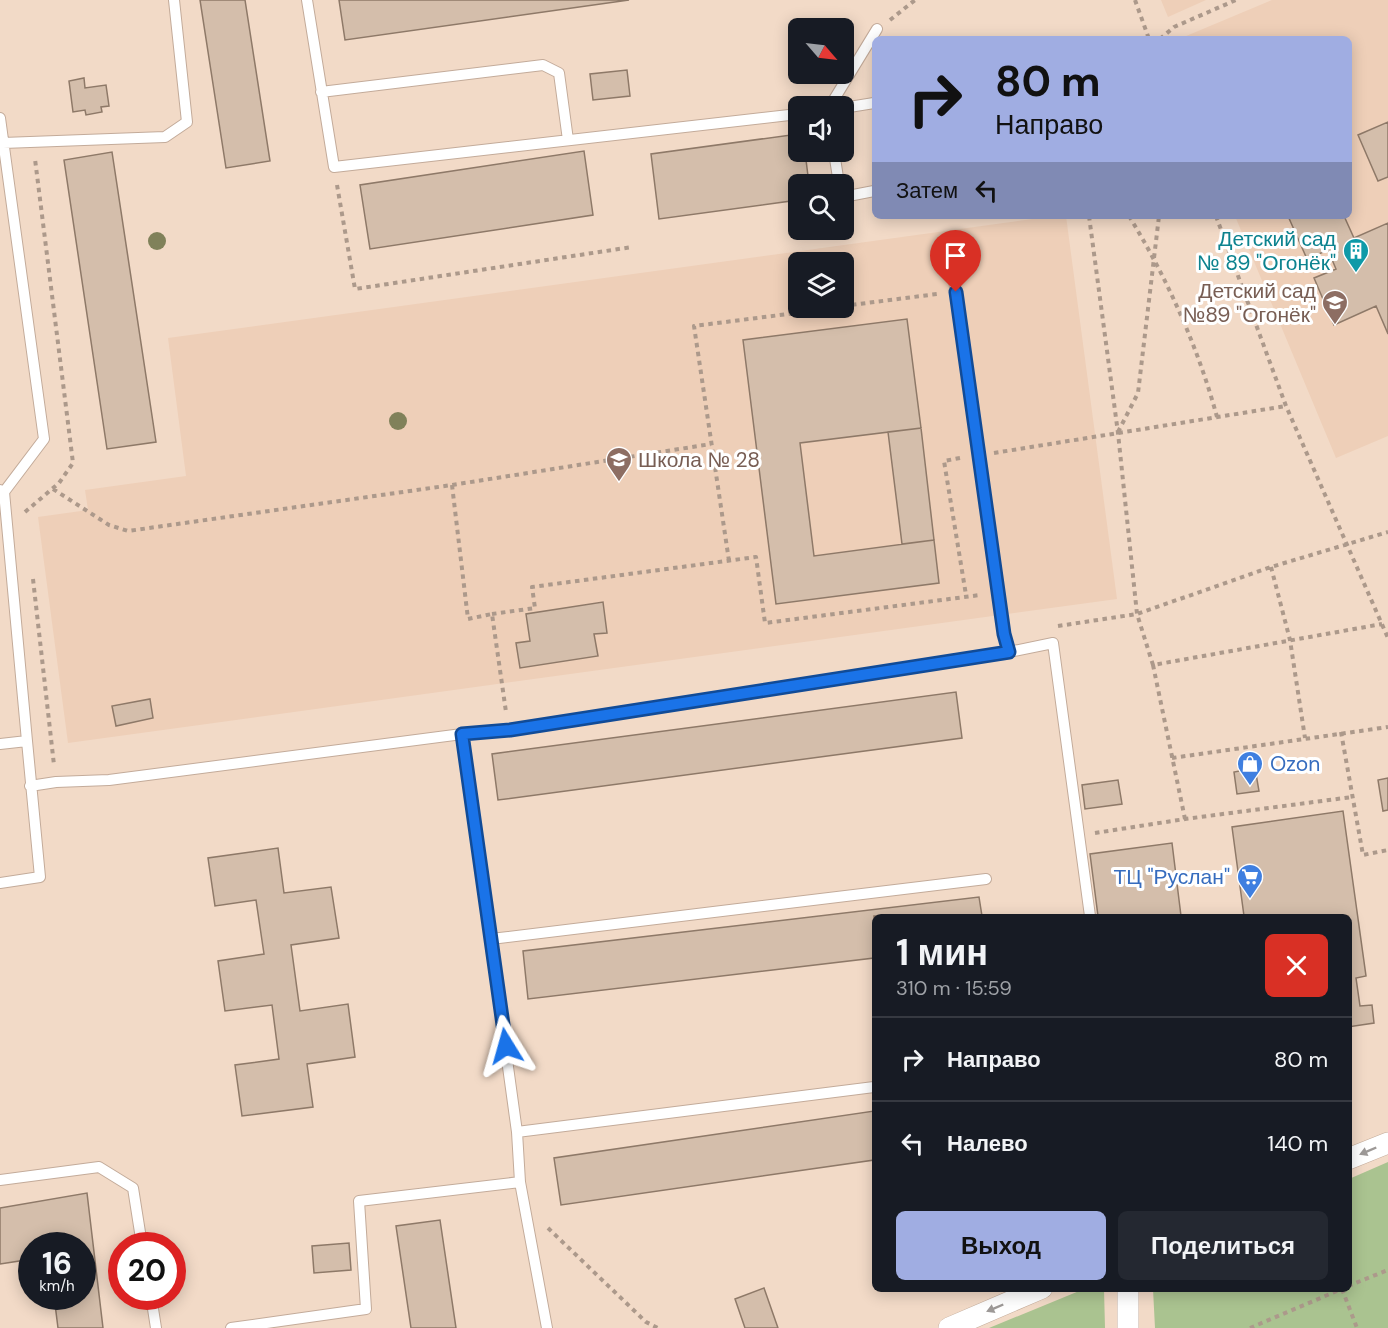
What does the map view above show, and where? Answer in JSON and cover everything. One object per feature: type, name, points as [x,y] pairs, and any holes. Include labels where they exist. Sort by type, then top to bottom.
[{"type":"street","points":[[1352,1157],[1388,1143]]},
{"type":"street","points":[[949,1328],[1033,1292]]},
{"type":"street","points":[[1128,1292],[1128,1328]]},
{"type":"lane","points":[[3,143],[165,137],[187,122],[174,0]]},
{"type":"lane","points":[[307,0],[334,167],[788,115]]},
{"type":"lane","points":[[873,36],[877,29]]},
{"type":"lane","points":[[836,96],[872,37]]},
{"type":"lane","points":[[321,92],[543,65],[560,74],[568,140]]},
{"type":"lane","points":[[854,107],[872,104]]},
{"type":"lane","points":[[0,118],[44,439],[2,491],[40,877],[0,883]]},
{"type":"lane","points":[[854,195],[872,191]]},
{"type":"lane","points":[[949,245],[1004,634],[1009,652]]},
{"type":"lane","points":[[30,786],[56,782],[109,780],[462,734],[510,730],[1053,644],[1090,914]]},
{"type":"lane","points":[[462,734],[517,1132],[520,1182],[547,1328]]},
{"type":"lane","points":[[0,744],[27,741]]},
{"type":"lane","points":[[491,939],[986,879]]},
{"type":"lane","points":[[517,1132],[872,1087]]},
{"type":"lane","points":[[0,1180],[99,1167],[133,1188],[140,1232]]},
{"type":"lane","points":[[231,1328],[366,1309],[359,1201],[520,1182]]},
{"type":"lane","points":[[153,1310],[156,1328]]},
{"type":"path","points":[[877,29],[915,0]]},
{"type":"path","points":[[1135,0],[1148,36]]},
{"type":"path","points":[[1164,36],[1174,27],[1236,0]]},
{"type":"path","points":[[334,167],[355,289],[632,247]]},
{"type":"path","points":[[1089,219],[1118,433],[1137,614],[1153,665],[1185,819]]},
{"type":"path","points":[[1131,219],[1153,256],[1205,374],[1217,417]]},
{"type":"path","points":[[1118,433],[1138,393],[1159,219]]},
{"type":"path","points":[[1217,219],[1286,406],[1388,638]]},
{"type":"path","points":[[854,305],[956,292]]},
{"type":"path","points":[[729,561],[694,326],[788,314]]},
{"type":"path","points":[[966,595],[944,461],[1286,406]]},
{"type":"path","points":[[53,489],[109,525],[128,531],[452,485],[711,444]]},
{"type":"path","points":[[452,485],[468,619],[535,608],[532,587],[756,557],[765,623],[966,595],[980,594],[981,605]]},
{"type":"path","points":[[1048,627],[1137,614],[1271,567],[1388,532]]},
{"type":"path","points":[[1271,567],[1290,640],[1305,738]]},
{"type":"path","points":[[492,614],[510,730]]},
{"type":"path","points":[[1153,665],[1382,624]]},
{"type":"path","points":[[1172,758],[1388,726]]},
{"type":"path","points":[[1341,732],[1363,855],[1388,850]]},
{"type":"path","points":[[1079,836],[1185,819],[1352,797]]},
{"type":"path","points":[[524,1205],[646,1322],[658,1328]]},
{"type":"path","points":[[1352,1284],[1388,1270]]},
{"type":"path","points":[[1250,1328],[1336,1292]]},
{"type":"path","points":[[1344,1292],[1357,1328]]},
{"type":"shaded area","points":[[1161,0],[1206,0],[1168,17]]},
{"type":"shaded area","name":"Детский сад №89 \"Огонёк\"","points":[[1272,0],[1388,0],[1388,436],[1336,458],[1236,219],[1352,219],[1352,36],[1186,36]]},
{"type":"shaded area","name":"Школа № 28","points":[[1033,219],[1066,219],[1117,599],[68,743],[38,517],[88,510],[85,490],[186,476],[168,338],[788,253],[788,318],[854,318],[854,252],[793,252]]},
{"type":"green space","points":[[1388,1162],[1388,1328],[1155,1328],[1153,1292],[1352,1292],[1352,1178]]},
{"type":"green space","points":[[1077,1292],[1104,1292],[1105,1328],[989,1328]]},
{"type":"building","points":[[200,0],[245,0],[270,161],[226,168]]},
{"type":"building","points":[[339,0],[629,0],[345,40]]},
{"type":"building","points":[[627,70],[630,96],[593,100],[590,74]]},
{"type":"building","points":[[84,78],[85,88],[106,85],[109,106],[101,107],[102,112],[86,115],[85,110],[73,112],[69,81]]},
{"type":"building","name":"Детский сад № 89 \"Огонёк\"","points":[[1388,122],[1388,177],[1378,181],[1358,135]]},
{"type":"building","points":[[788,135],[788,162],[806,162],[808,174],[788,174],[788,201],[659,219],[651,154]]},
{"type":"building","points":[[584,151],[593,215],[370,249],[360,185]]},
{"type":"building","points":[[112,152],[156,442],[107,449],[64,160]]},
{"type":"building","name":"Детский сад № 89 \"Огонёк\"","points":[[1289,219],[1345,219],[1354,238],[1388,223],[1388,334],[1376,306],[1334,325],[1314,278],[1336,269],[1328,250],[1307,259]]},
{"type":"building","points":[[907,319],[921,428],[800,443],[814,556],[934,540],[939,583],[776,604],[743,340]]},
{"type":"building","points":[[921,428],[934,540],[902,544],[888,432]]},
{"type":"building","points":[[603,602],[607,633],[594,634],[598,656],[520,668],[516,643],[530,641],[526,614]]},
{"type":"building","points":[[956,692],[962,738],[498,800],[492,754]]},
{"type":"building","points":[[150,699],[153,718],[116,726],[112,706]]},
{"type":"building","points":[[1255,768],[1259,791],[1237,794],[1234,772]]},
{"type":"building","points":[[1388,778],[1388,810],[1383,811],[1378,780]]},
{"type":"building","points":[[1118,780],[1122,804],[1085,809],[1082,785]]},
{"type":"building","points":[[1343,811],[1366,976],[1356,978],[1360,1006],[1372,1005],[1374,1023],[1352,1026],[1352,914],[1244,914],[1232,827]]},
{"type":"building","points":[[1172,843],[1181,914],[1098,914],[1090,854]]},
{"type":"building","points":[[278,848],[284,893],[331,887],[339,938],[291,945],[300,1011],[348,1004],[355,1057],[307,1064],[313,1107],[242,1116],[235,1065],[279,1059],[272,1005],[225,1011],[218,961],[264,954],[256,900],[215,906],[208,858]]},
{"type":"building","points":[[979,897],[982,914],[872,914],[872,958],[528,999],[523,951]]},
{"type":"building","points":[[872,1111],[872,1160],[561,1205],[554,1158]]},
{"type":"building","points":[[87,1193],[92,1232],[18,1232],[18,1261],[0,1264],[0,1208]]},
{"type":"building","points":[[440,1220],[456,1328],[411,1328],[396,1226]]},
{"type":"building","points":[[349,1243],[351,1270],[314,1273],[312,1246]]},
{"type":"building","points":[[96,1269],[103,1328],[58,1328],[56,1310],[96,1310]]},
{"type":"building","points":[[764,1288],[778,1328],[745,1328],[735,1299]]},
{"type":"place","name":"Детский сад № 89 \"Огонёк\"","points":[[1356,274]]},
{"type":"place","name":"Детский сад №89 \"Огонёк\"","points":[[1335,326]]},
{"type":"place","name":"Школа № 28","points":[[619,483]]},
{"type":"place","name":"Ozon","points":[[1250,787]]},
{"type":"place","name":"ТЦ \"Руслан\"","points":[[1250,900]]},
{"type":"route","points":[[506,1046],[462,734],[510,730],[1009,652],[1004,634],[956,292]]}]
